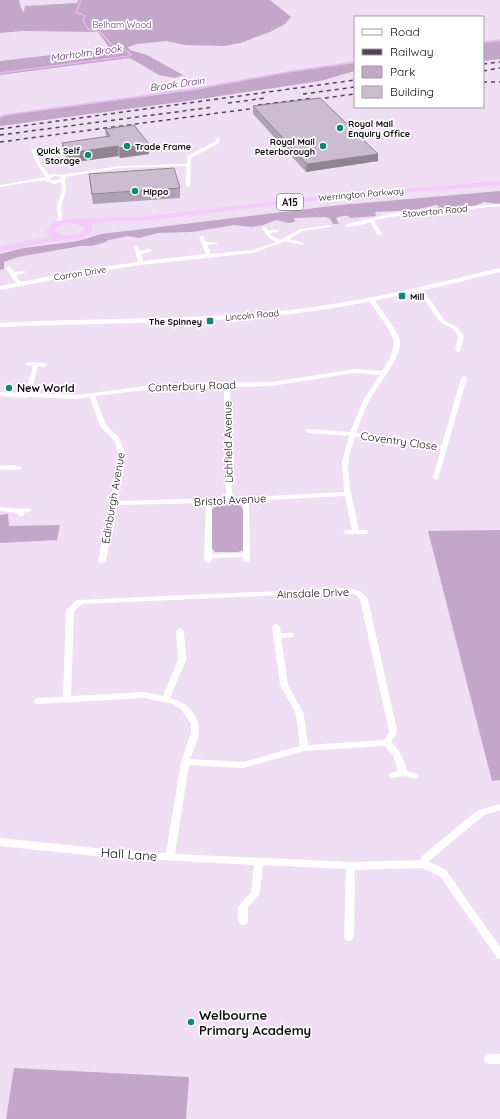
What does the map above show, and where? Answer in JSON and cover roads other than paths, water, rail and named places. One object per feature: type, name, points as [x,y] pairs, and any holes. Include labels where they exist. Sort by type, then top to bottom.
[{"type":"highway","name":"Werrington Parkway","points":[[76,221],[150,218],[318,198],[500,183]]},
{"type":"highway","name":"Werrington Parkway","points":[[87,233],[111,226],[331,202],[500,188]]},
{"type":"highway","name":"A15","points":[[0,243],[44,233],[58,223],[76,221]]},
{"type":"highway","points":[[76,221],[87,225],[89,230],[87,233]]},
{"type":"highway","points":[[50,229],[52,234],[66,238]]},
{"type":"highway","name":"A15","points":[[0,249],[49,239],[78,237],[87,233]]},
{"type":"street","points":[[188,186],[189,157],[216,143],[218,141],[217,139]]},
{"type":"street","points":[[33,149],[38,163],[49,180],[64,191]]},
{"type":"street","points":[[0,186],[49,180],[78,173],[120,167],[188,165]]},
{"type":"street","points":[[43,169],[61,177]]},
{"type":"street","points":[[49,180],[61,177]]},
{"type":"street","points":[[58,223],[59,206],[64,191],[61,177]]},
{"type":"street","name":"Staverton Road","points":[[346,225],[408,213],[500,205]]},
{"type":"street","points":[[59,212],[76,221]]},
{"type":"street","points":[[371,219],[380,234]]},
{"type":"street","name":"Carron Drive","points":[[0,288],[18,283],[142,263],[253,251],[286,240],[302,230],[329,226]]},
{"type":"street","points":[[276,231],[265,230],[270,237],[280,242]]},
{"type":"street","points":[[374,235],[386,234]]},
{"type":"street","points":[[202,237],[209,255]]},
{"type":"street","points":[[286,240],[302,246],[309,242]]},
{"type":"street","points":[[204,244],[216,243]]},
{"type":"street","points":[[142,263],[137,250],[150,251]]},
{"type":"street","points":[[9,268],[18,283]]},
{"type":"street","name":"Lincoln Road","points":[[0,325],[212,318],[313,309],[372,300],[500,270]]},
{"type":"street","points":[[12,274],[23,272]]},
{"type":"street","points":[[420,289],[442,321],[455,328],[461,336],[458,350]]},
{"type":"street","points":[[356,532],[348,494],[345,462],[352,435],[366,400],[394,356],[397,342],[372,300]]},
{"type":"street","points":[[28,364],[44,365]]},
{"type":"street","points":[[28,396],[36,365]]},
{"type":"street","name":"Canterbury Road","points":[[0,394],[77,397],[162,386],[278,383],[354,370],[382,373]]},
{"type":"street","name":"Coventry Close","points":[[436,478],[464,378]]},
{"type":"street","name":"Lichfield Avenue","points":[[227,384],[229,500]]},
{"type":"street","name":"Edinburgh Avenue","points":[[92,396],[103,426],[119,441],[122,448],[122,458],[112,503],[102,561]]},
{"type":"street","name":"Coventry Close","points":[[307,431],[352,435],[445,447]]},
{"type":"street","points":[[0,468],[19,468]]},
{"type":"street","name":"Bristol Avenue","points":[[112,503],[209,502],[348,494]]},
{"type":"street","points":[[209,502],[208,558],[246,558],[246,500]]},
{"type":"street","points":[[0,510],[20,513],[30,510]]},
{"type":"street","points":[[346,532],[365,532]]},
{"type":"street","name":"Ainsdale Drive","points":[[67,698],[70,610],[80,602],[352,591],[361,595],[364,602],[393,731],[386,743]]},
{"type":"street","points":[[276,627],[284,685],[286,691],[297,705],[300,712],[304,748]]},
{"type":"street","points":[[166,699],[182,660],[180,631]]},
{"type":"street","points":[[277,636],[290,635]]},
{"type":"street","points":[[38,701],[67,698],[145,695],[166,699],[175,702],[184,708],[195,724],[195,733],[185,762],[170,858]]},
{"type":"street","points":[[185,762],[243,765],[255,763],[304,748],[386,743],[392,747],[395,752],[401,764],[403,773]]},
{"type":"street","points":[[393,775],[403,773],[414,776]]},
{"type":"street","points":[[498,950],[443,873],[424,864],[425,859],[481,812],[500,807]]},
{"type":"street","name":"Hall Lane","points":[[0,842],[170,858],[351,866],[424,864]]},
{"type":"street","points":[[243,921],[243,907],[255,893],[259,862]]},
{"type":"street","points":[[349,937],[351,866]]},
{"type":"street","points":[[488,1060],[500,1059]]},
{"type":"waterway","name":"Marholm Brook","points":[[0,73],[129,56],[131,54],[120,47],[113,46],[100,32],[88,29],[83,20],[85,17],[82,14],[76,13],[81,0]]},
{"type":"waterway","name":"Brook Drain","points":[[484,42],[500,40]]},
{"type":"waterway","name":"Brook Drain","points":[[0,117],[5,115],[194,89],[288,72],[354,62]]},
{"type":"railway","points":[[484,64],[500,62]]},
{"type":"railway","points":[[484,71],[500,68]]},
{"type":"railway","points":[[0,129],[354,80]]},
{"type":"railway","points":[[484,82],[500,82]]},
{"type":"railway","points":[[303,94],[354,87]]},
{"type":"railway","points":[[309,100],[354,94]]},
{"type":"railway","points":[[228,103],[266,98]]},
{"type":"railway","points":[[258,105],[313,98]]},
{"type":"railway","points":[[0,135],[214,107]]},
{"type":"railway","points":[[0,142],[264,107]]},
{"type":"place","name":"Royal Mail Enquiry Office","points":[[340,128]]},
{"type":"place","name":"Trade Frame","points":[[127,146]]},
{"type":"place","name":"Royal Mail Peterborough","points":[[323,146]]},
{"type":"place","name":"Quick Self Storage","points":[[88,155]]},
{"type":"place","name":"Hippo","points":[[135,191]]},
{"type":"place","name":"Mill","points":[[402,296]]},
{"type":"place","name":"The Spinney","points":[[210,321]]},
{"type":"place","name":"New World","points":[[9,388]]},
{"type":"place","name":"Welbourne Primary Academy","points":[[191,1022]]},
{"type":"park label","name":"Belham Wood","points":[[122,24]]}]
